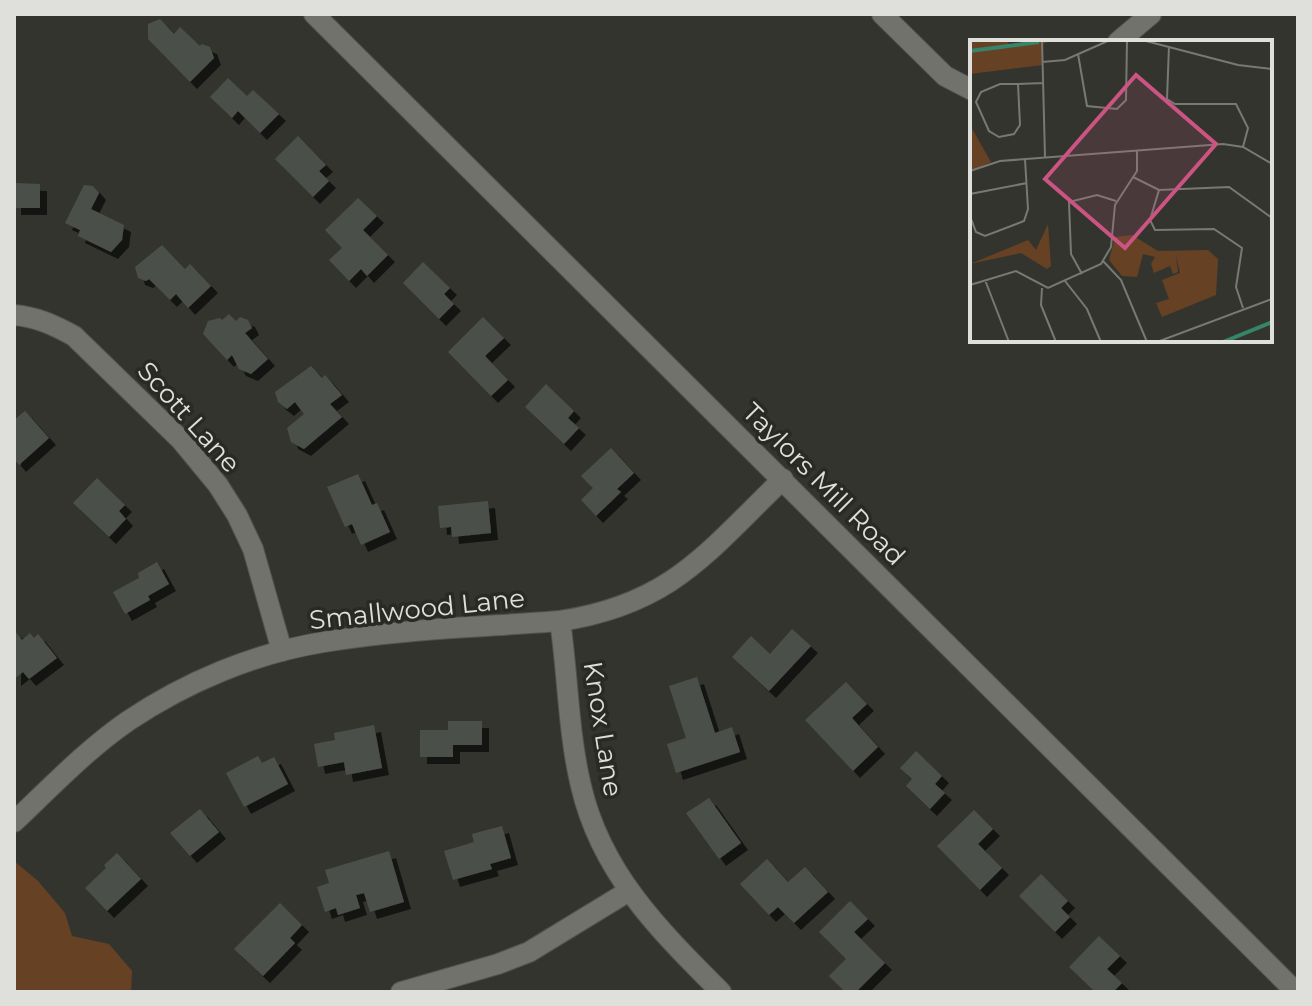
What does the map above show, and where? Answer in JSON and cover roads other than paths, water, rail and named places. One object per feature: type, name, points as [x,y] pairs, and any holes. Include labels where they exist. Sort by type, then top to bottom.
[{"type":"street","name":"Taylors Mill Road","points":[[314,14],[1296,992]]},
{"type":"street","points":[[882,14],[945,76],[970,89]]},
{"type":"street","points":[[1120,40],[1151,14]]},
{"type":"street","name":"Scott Lane","points":[[14,315],[51,323],[74,336],[205,466],[237,515],[253,549],[282,651]]},
{"type":"street","name":"Smallwood Lane","points":[[14,822],[87,752],[126,722],[218,673],[282,651],[361,637],[560,621],[594,616],[625,606],[672,582],[705,556],[783,479]]},
{"type":"street","name":"Knox Lane","points":[[560,621],[581,786],[610,862],[650,920],[721,992]]},
{"type":"street","points":[[401,992],[529,952],[629,891]]}]
